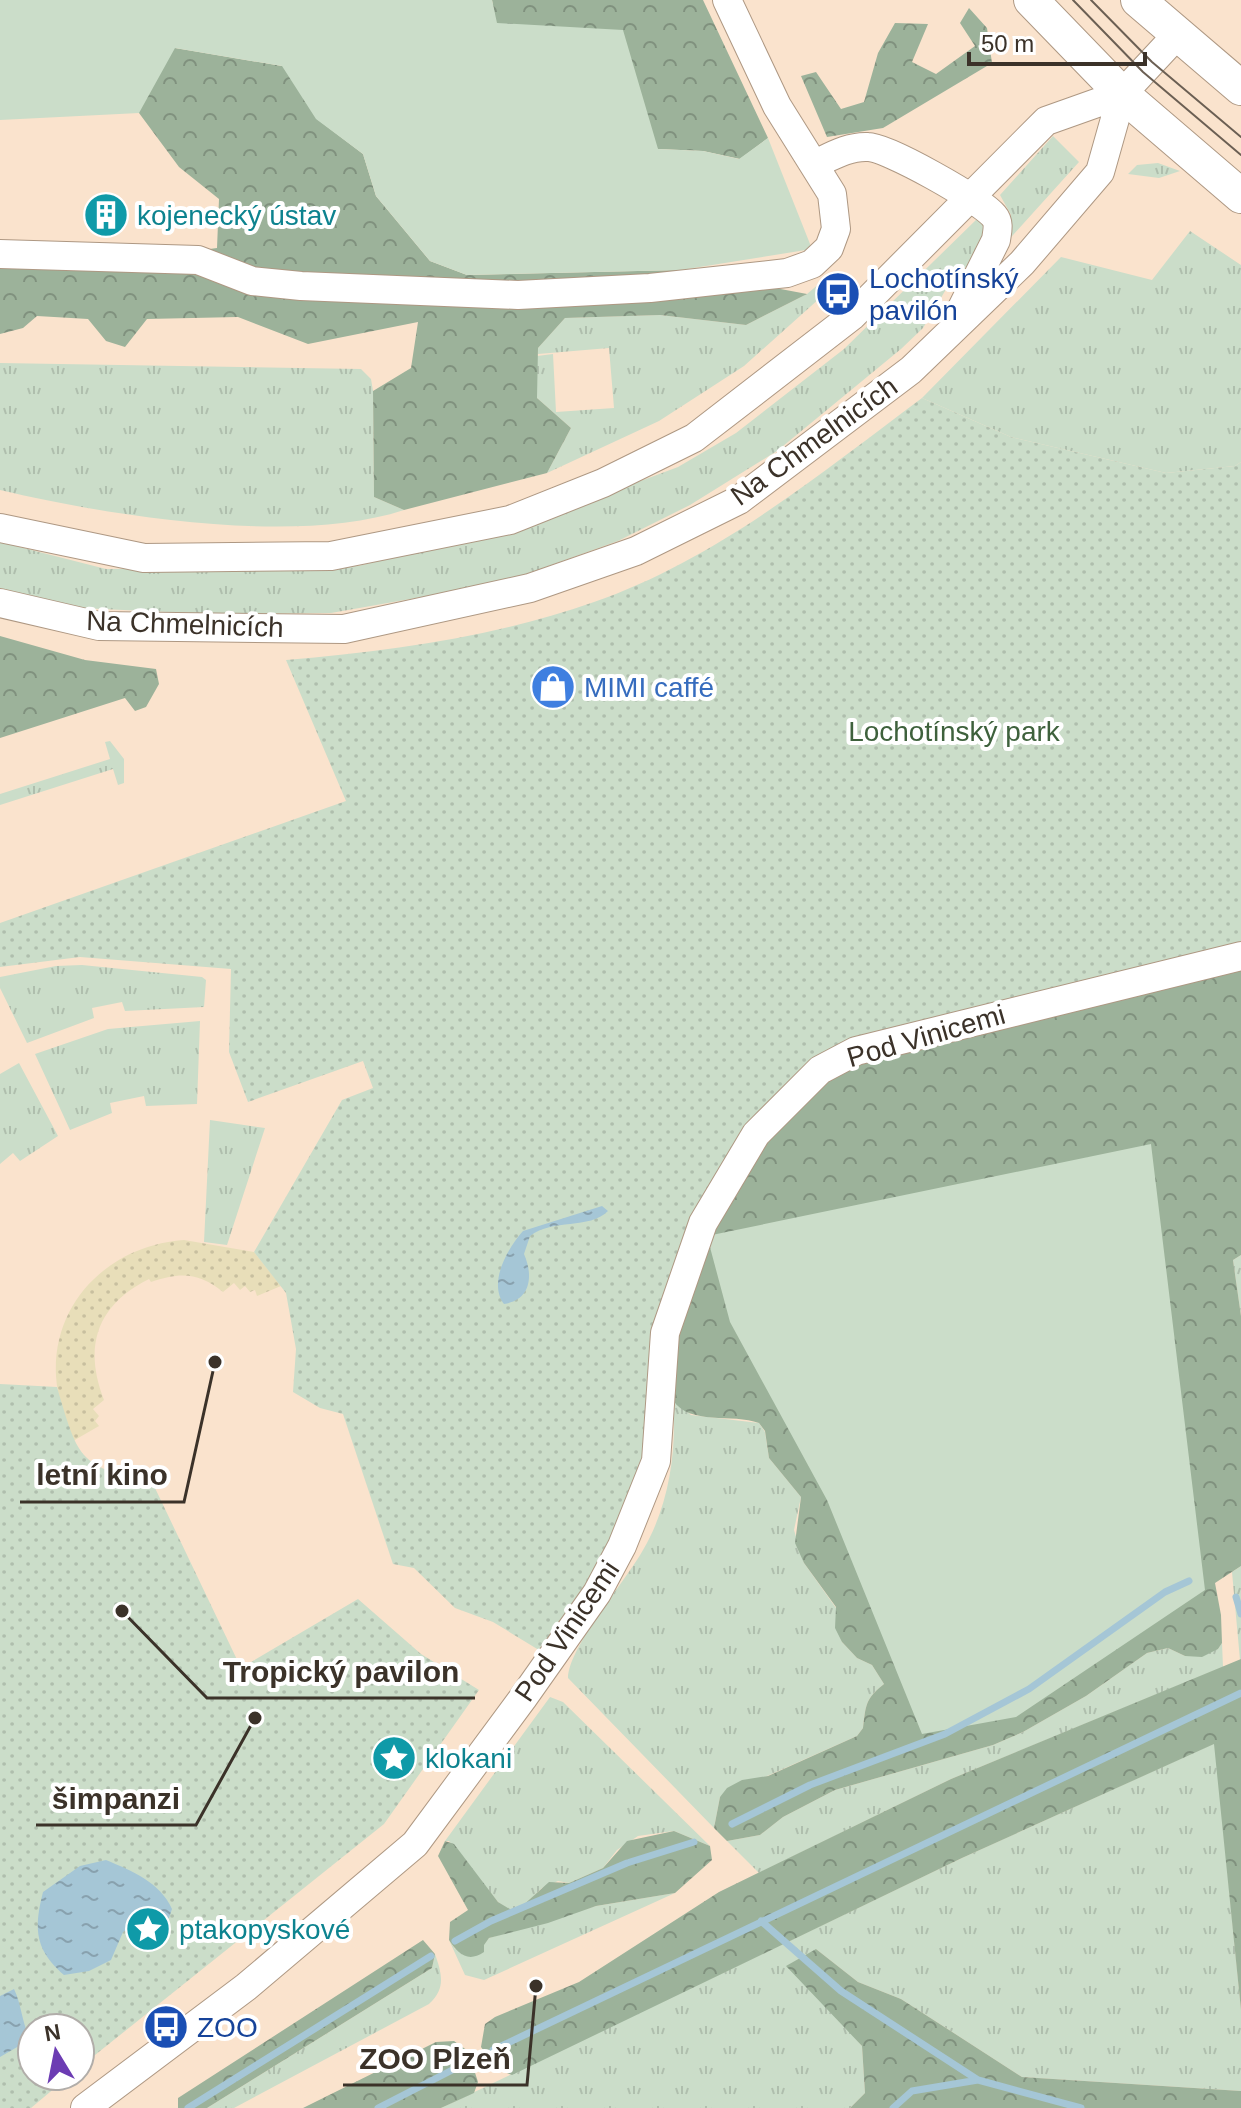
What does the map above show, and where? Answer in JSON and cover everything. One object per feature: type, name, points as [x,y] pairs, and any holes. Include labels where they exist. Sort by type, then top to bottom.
[{"type":"main road","points":[[1031,0],[1122,94],[1241,196]]},
{"type":"main road","points":[[1138,0],[1176,36],[1241,88]]},
{"type":"street","points":[[7,246],[198,260],[252,281],[301,286],[518,295],[756,278],[812,264],[829,248],[836,229],[832,194],[777,106],[727,0]]},
{"type":"street","name":"Na Chmelnicích","points":[[0,603],[99,626],[344,629],[530,588],[636,551],[739,500],[911,370],[1022,263],[1100,172],[1122,94],[1176,36]]},
{"type":"street","name":"Na Chmelnicích","points":[[0,528],[144,558],[331,556],[510,520],[603,483],[694,438],[852,316],[1046,121],[1122,94]]},
{"type":"street","points":[[815,164],[845,150],[871,147],[950,184],[995,216],[998,228],[991,254],[950,332]]},
{"type":"street","name":"Pod Vinicemi","points":[[85,2108],[246,1987],[415,1844],[597,1593],[622,1546],[656,1461],[665,1333],[703,1223],[756,1134],[784,1102],[820,1070],[856,1051],[1241,956]]},
{"type":"green space","points":[[0,0],[492,0],[497,23],[623,30],[658,149],[703,151],[739,159],[768,138],[812,249],[681,270],[467,275],[430,261],[376,196],[363,154],[316,119],[282,66],[175,48],[139,113],[0,120]]},
{"type":"green space","points":[[492,0],[703,0],[768,138],[740,159],[703,151],[658,149],[496,23]]},
{"type":"green space","points":[[969,8],[987,28],[992,63],[883,128],[827,137],[801,76],[816,72],[841,109],[864,102],[878,53],[895,23],[928,24],[912,62],[936,74],[975,46],[960,23]]},
{"type":"green space","points":[[0,35],[175,48],[282,66],[330,40],[317,119],[363,154],[376,196],[430,261],[467,275],[681,270],[807,294],[746,325],[660,315],[565,318],[538,348],[537,398],[571,428],[547,473],[404,510],[374,497],[373,391],[411,368],[418,322],[308,344],[238,317],[147,319],[125,347],[106,341],[88,319],[37,316],[23,328],[0,334],[0,260],[135,259],[217,248],[219,199],[179,167],[139,113],[91,109]]},
{"type":"green space","points":[[1053,136],[1079,162],[1004,245],[1011,215],[1000,195]]},
{"type":"green space","points":[[1158,163],[1180,171],[1159,178],[1128,174],[1137,165]]},
{"type":"green space","points":[[979,217],[985,225],[982,250],[948,286],[923,328],[901,349],[777,451],[690,505],[618,541],[501,583],[331,613],[212,614],[79,608],[0,588],[0,542],[106,569],[358,566],[515,528],[678,467],[736,433],[844,349]]},
{"type":"green space","points":[[1190,231],[1241,265],[1241,462],[1235,466],[1166,473],[1011,437],[922,398],[1061,257],[1152,280]]},
{"type":"green space","points":[[826,278],[839,281],[744,366],[659,421],[547,473],[571,428],[537,398],[537,356],[553,354],[556,412],[614,408],[609,348],[538,354],[538,348],[565,318],[660,315],[746,325],[807,294]]},
{"type":"green space","points":[[0,363],[361,369],[371,379],[373,391],[374,497],[404,510],[360,521],[310,526],[258,526],[148,517],[0,490]]},
{"type":"green space","name":"Lochotínský park","points":[[922,398],[1011,437],[1166,473],[1235,466],[1241,462],[1241,956],[856,1051],[756,1134],[665,1333],[656,1461],[552,1658],[493,1622],[455,1608],[414,1568],[393,1564],[343,1414],[320,1408],[293,1392],[296,1349],[286,1293],[254,1252],[342,1100],[373,1088],[363,1061],[248,1102],[229,1052],[231,969],[80,957],[0,967],[0,923],[346,801],[286,660],[404,647],[519,625],[594,602],[639,584],[725,539],[806,485]]},
{"type":"green space","points":[[0,636],[85,660],[156,669],[159,684],[146,707],[135,711],[125,698],[0,738]]},
{"type":"green space","points":[[110,741],[124,759],[124,783],[118,785],[113,769],[0,805],[0,794],[110,759],[105,742]]},
{"type":"green space","points":[[1241,956],[1241,1255],[1233,1260],[1241,1316],[1241,1566],[1215,1583],[1222,1643],[1218,1649],[1202,1657],[1185,1656],[1168,1648],[1147,1653],[1086,1696],[1023,1732],[993,1745],[835,1790],[783,1817],[760,1835],[727,1841],[714,1828],[720,1797],[727,1788],[742,1780],[768,1776],[857,1736],[863,1728],[870,1698],[884,1684],[872,1665],[857,1658],[842,1642],[835,1628],[836,1607],[804,1563],[795,1543],[801,1497],[769,1458],[765,1431],[759,1423],[748,1420],[690,1413],[673,1400],[680,1325],[705,1249],[703,1223],[820,1070]]},
{"type":"green space","points":[[82,965],[202,977],[206,980],[204,1007],[125,1011],[122,1002],[92,1008],[94,1018],[27,1043],[0,988],[0,977],[56,966]]},
{"type":"green space","points":[[200,1021],[197,1104],[146,1106],[144,1096],[110,1103],[112,1113],[70,1130],[35,1054],[108,1029]]},
{"type":"green space","points":[[19,1063],[58,1136],[20,1161],[13,1153],[0,1164],[0,1074]]},
{"type":"green space","points":[[210,1120],[265,1128],[227,1245],[204,1242]]},
{"type":"green space","points":[[1151,1144],[1205,1590],[1016,1717],[922,1734],[827,1500],[730,1322],[707,1236]]},
{"type":"green space","points":[[1241,1255],[1241,1316],[1233,1260]]},
{"type":"green space","points":[[0,1384],[57,1387],[71,1432],[86,1457],[111,1472],[155,1488],[241,1668],[358,1599],[421,1654],[479,1690],[384,1824],[96,2054],[96,2012],[16,2012],[16,2092],[50,2092],[31,2108],[0,2108]]},
{"type":"green space","points":[[673,1400],[691,1415],[759,1423],[765,1432],[769,1458],[801,1497],[794,1530],[804,1563],[836,1608],[842,1642],[857,1658],[872,1665],[884,1684],[870,1698],[863,1728],[857,1736],[720,1797],[714,1828],[568,1678],[578,1649],[643,1550],[659,1515],[672,1458]]},
{"type":"green space","points":[[1241,1566],[1241,1659],[1240,1660],[1232,1572]]},
{"type":"green space","points":[[1222,1643],[1223,1667],[951,1779],[759,1873],[727,1841],[760,1835],[783,1817],[835,1790],[993,1745],[1023,1732],[1086,1696],[1147,1653],[1168,1648],[1185,1656],[1218,1649]]},
{"type":"green space","points":[[1241,1659],[1241,2010],[1214,1744],[962,1858],[512,2075],[497,2069],[481,2047],[485,2024],[495,2017],[579,1982],[719,1892],[951,1779]]},
{"type":"green space","points":[[550,1697],[563,1702],[710,1846],[674,1831],[638,1836],[617,1850],[603,1868],[569,1883],[558,1881],[542,1888],[520,1909],[508,1909],[498,1902],[449,1841],[445,1841]]},
{"type":"green space","points":[[1215,1743],[1241,2010],[1241,2091],[1022,2077],[901,1999],[858,1982],[816,1949],[828,2005],[862,2046],[865,2093],[850,2108],[441,2108],[962,1858]]},
{"type":"green space","points":[[674,1831],[710,1846],[712,1860],[675,1893],[596,1906],[548,1923],[489,1938],[484,1952],[473,1957],[460,1953],[449,1940],[450,1922],[468,1910],[438,1856],[445,1841],[454,1844],[498,1902],[513,1911],[549,1882],[569,1883],[603,1868],[627,1841]]},
{"type":"green space","points":[[675,1893],[484,1980],[465,1975],[449,1940],[455,1949],[483,1945],[489,1938],[596,1906]]},
{"type":"green space","points":[[423,1940],[435,1954],[432,1968],[207,2108],[178,2108],[178,2098]]},
{"type":"green space","points":[[816,1949],[858,1982],[901,1999],[1022,2077],[1241,2091],[1241,2108],[850,2108],[865,2093],[862,2046],[786,1966]]},
{"type":"green space","points":[[435,1954],[441,1981],[438,1993],[429,2004],[234,2108],[207,2108],[432,1968]]},
{"type":"green space","points":[[454,2041],[468,2051],[478,2082],[474,2093],[441,2108],[303,2108],[436,2042]]},
{"type":"sand","points":[[184,1240],[254,1252],[281,1286],[257,1296],[255,1290],[250,1292],[245,1286],[240,1290],[234,1283],[223,1292],[197,1277],[180,1275],[151,1282],[149,1279],[131,1289],[106,1314],[95,1345],[95,1362],[104,1400],[93,1409],[99,1416],[95,1421],[99,1426],[73,1441],[60,1401],[56,1376],[57,1349],[64,1323],[76,1301],[92,1281],[111,1265],[158,1244]]},
{"type":"water","points":[[602,1206],[608,1211],[600,1217],[549,1227],[530,1236],[524,1254],[529,1270],[528,1285],[520,1297],[504,1304],[498,1286],[499,1276],[506,1256],[523,1231]]},
{"type":"water","points":[[106,1860],[153,1885],[172,1909],[169,1918],[133,1925],[123,1932],[111,1960],[89,1971],[64,1975],[47,1956],[39,1937],[38,1916],[43,1892],[80,1866]]},
{"type":"water","points":[[14,1989],[22,2012],[16,2012],[16,2048],[0,2057],[0,1996]]},
{"type":"waterway","points":[[732,1824],[810,1785],[945,1734],[1029,1689],[1165,1592],[1189,1581]]},
{"type":"waterway","points":[[1236,1597],[1241,1614]]},
{"type":"waterway","points":[[493,2050],[1241,1693]]},
{"type":"waterway","points":[[455,1941],[491,1921],[627,1863],[694,1842]]},
{"type":"waterway","points":[[761,1921],[841,1991],[978,2080]]},
{"type":"waterway","points":[[188,2108],[431,1956]]},
{"type":"waterway","points":[[378,2108],[464,2064]]},
{"type":"waterway","points":[[893,2108],[912,2091],[978,2080],[1081,2108]]},
{"type":"tram line","points":[[1073,0],[1143,72],[1241,155]]},
{"type":"tram line","points":[[1091,0],[1152,62],[1241,137]]},
{"type":"place","name":"kojenecký ústav","points":[[106,215]]},
{"type":"place","name":"Lochotínský pavilón","points":[[838,294]]},
{"type":"place","name":"MIMI caffé","points":[[553,687]]},
{"type":"place","name":"letní kino","points":[[215,1362]]},
{"type":"place","name":"Tropický pavilon","points":[[122,1611]]},
{"type":"place","name":"šimpanzi","points":[[255,1718]]},
{"type":"place","name":"klokani","points":[[394,1758]]},
{"type":"place","name":"ptakopyskové","points":[[148,1929]]},
{"type":"place","name":"ZOO Plzeň","points":[[536,1986]]},
{"type":"place","name":"ZOO","points":[[166,2027]]}]
